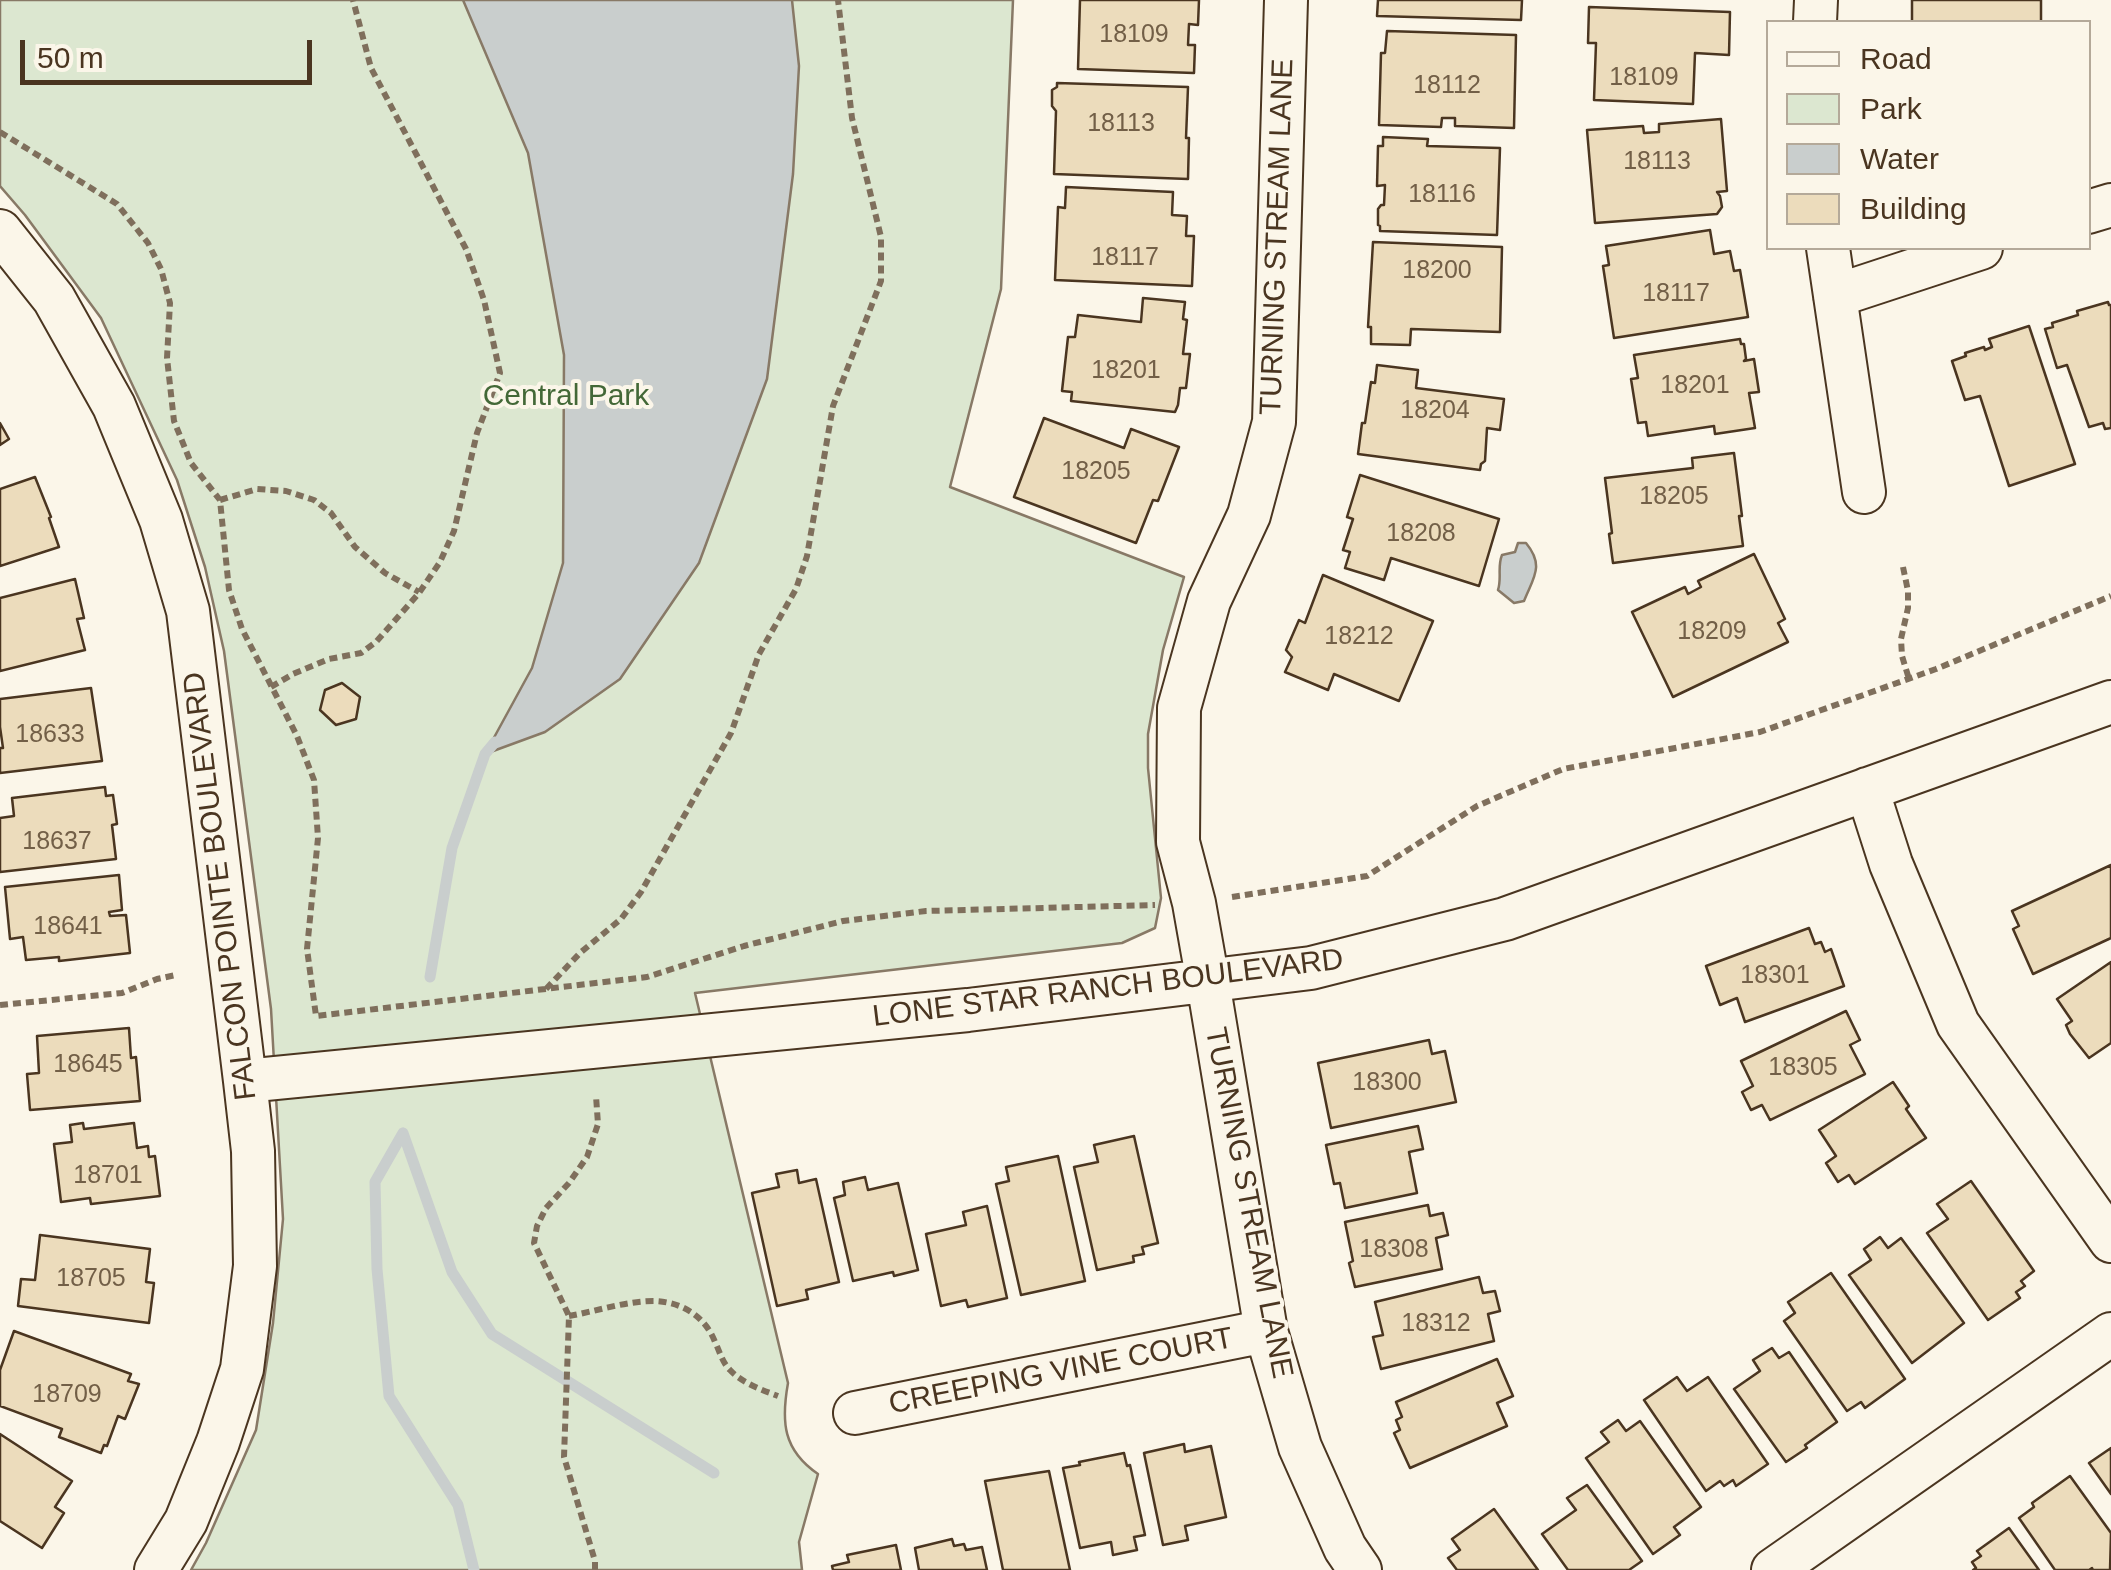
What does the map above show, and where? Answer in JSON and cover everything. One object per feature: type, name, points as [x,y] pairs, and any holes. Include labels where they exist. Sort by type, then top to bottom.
[{"type":"street","name":"TURNING STREAM LANE","points":[[1286,0],[1274,422],[1249,515],[1210,601],[1179,708],[1178,842],[1194,903],[1266,1331],[1300,1447],[1345,1548],[1360,1570]]},
{"type":"street","name":"FALCON POINTE BOULEVARD","points":[[0,231],[54,299],[114,406],[160,520],[188,612],[245,1081],[253,1151],[255,1266],[242,1369],[186,1521],[156,1570]]},
{"type":"street","points":[[1828,250],[1864,492]]},
{"type":"street","points":[[1835,296],[1976,250]]},
{"type":"street","name":"LONE STAR RANCH BOULEVARD","points":[[245,1081],[948,1012],[1311,968],[1505,920],[2111,702]]},
{"type":"street","points":[[1867,789],[1891,864],[1958,1024],[2111,1241]]},
{"type":"street","name":"CREEPING VINE COURT","points":[[855,1413],[1266,1331]]},
{"type":"street","points":[[1773,1570],[2111,1334]]},
{"type":"path","points":[[271,686],[329,659],[360,653],[376,642],[419,592],[440,562],[454,531],[477,433],[500,373],[484,300],[466,250],[371,68],[353,0]]},
{"type":"path","points":[[546,989],[621,919],[641,892],[731,733],[759,654],[796,589],[807,556],[832,406],[881,280],[881,238],[852,118],[838,0]]},
{"type":"path","points":[[0,132],[118,204],[148,243],[161,270],[170,303],[167,358],[174,421],[191,463],[220,500],[228,590],[242,629],[297,736],[314,780],[318,838],[307,948],[316,1016],[647,977],[744,946],[843,921],[926,911],[1150,905]]},
{"type":"path","points":[[220,500],[256,490],[286,491],[314,500],[330,512],[354,546],[385,573],[419,592]]},
{"type":"path","points":[[1902,567],[1908,608],[1902,656],[1909,679]]},
{"type":"path","points":[[1225,898],[1366,876],[1477,806],[1564,770],[1760,732],[1909,679],[2111,596]]},
{"type":"path","points":[[0,1006],[122,993],[176,974]]},
{"type":"path","points":[[595,1570],[564,1457],[569,1316],[534,1242],[536,1226],[546,1208],[570,1183],[586,1157],[598,1124],[596,1096]]},
{"type":"path","points":[[569,1316],[634,1302],[676,1305],[693,1312],[706,1325],[731,1372],[778,1396]]},
{"type":"green space","name":"Central Park","points":[[0,0],[1013,0],[1001,289],[950,487],[1184,577],[1163,650],[1148,734],[1161,898],[1155,928],[1122,943],[695,993],[788,1383],[787,1434],[798,1455],[818,1474],[799,1542],[802,1570],[191,1570],[256,1430],[273,1323],[283,1219],[271,1009],[224,651],[205,567],[177,480],[101,318],[0,186]]},
{"type":"water","points":[[463,0],[792,0],[799,66],[793,174],[767,379],[699,563],[620,679],[545,732],[485,754],[532,668],[563,563],[564,355],[528,153]]},
{"type":"water","points":[[1518,543],[1526,543],[1536,565],[1524,601],[1514,603],[1498,590],[1502,555],[1515,552]]},
{"type":"building","points":[[1080,0],[1199,0],[1198,25],[1189,24],[1188,45],[1195,45],[1194,73],[1078,69]]},
{"type":"building","points":[[1378,0],[1522,0],[1521,20],[1377,16]]},
{"type":"building","points":[[1912,0],[2041,0],[2041,20],[1912,20]]},
{"type":"building","points":[[1589,7],[1730,12],[1729,55],[1695,53],[1693,104],[1594,100],[1596,43],[1588,43]]},
{"type":"building","points":[[1387,31],[1516,35],[1514,128],[1455,126],[1455,118],[1442,118],[1441,127],[1379,125],[1381,53],[1385,53]]},
{"type":"building","points":[[1057,83],[1188,87],[1188,179],[1054,174],[1056,111],[1052,90]]},
{"type":"building","points":[[1721,119],[1727,191],[1717,192],[1722,207],[1717,214],[1595,223],[1587,130],[1643,126],[1644,133],[1659,132],[1659,124]]},
{"type":"building","points":[[1383,137],[1428,139],[1427,146],[1500,148],[1497,235],[1380,231],[1378,209],[1384,205],[1385,185],[1377,186],[1378,146],[1383,146]]},
{"type":"building","points":[[1066,187],[1173,192],[1172,215],[1187,216],[1186,236],[1194,236],[1192,286],[1055,280],[1058,207],[1065,208]]},
{"type":"building","points":[[1710,230],[1714,254],[1730,251],[1734,271],[1740,270],[1748,317],[1614,338],[1603,266],[1609,265],[1606,246]]},
{"type":"building","points":[[1373,242],[1502,247],[1500,332],[1411,329],[1410,345],[1371,344],[1368,327]]},
{"type":"building","points":[[1143,298],[1185,302],[1183,354],[1190,354],[1186,388],[1180,388],[1175,412],[1071,401],[1072,392],[1062,391],[1068,337],[1075,337],[1078,315],[1141,322]]},
{"type":"building","points":[[2108,302],[2111,428],[2105,429],[2103,423],[2089,427],[2067,365],[2057,368],[2045,329],[2078,315],[2077,311]]},
{"type":"building","points":[[2029,326],[2075,464],[2009,486],[1980,396],[1965,400],[1952,361],[1966,356],[1965,353],[1992,347],[1989,339]]},
{"type":"building","points":[[1740,339],[1744,344],[1744,361],[1754,359],[1759,392],[1749,393],[1755,428],[1715,434],[1714,426],[1648,436],[1646,422],[1638,423],[1631,379],[1638,378],[1634,355]]},
{"type":"building","points":[[1377,365],[1418,370],[1416,388],[1504,399],[1500,430],[1487,428],[1485,461],[1480,470],[1358,454]]},
{"type":"building","points":[[1044,418],[1124,448],[1131,429],[1179,447],[1136,543],[1014,497]]},
{"type":"building","points":[[0,423],[9,439],[0,445]]},
{"type":"building","points":[[1734,453],[1743,546],[1613,563],[1605,478],[1693,468],[1692,458]]},
{"type":"building","points":[[1360,475],[1499,519],[1479,586],[1391,558],[1384,580],[1345,568],[1350,552],[1343,550],[1353,519],[1347,517]]},
{"type":"building","points":[[35,477],[59,547],[0,566],[0,489]]},
{"type":"building","points":[[1754,554],[1785,619],[1778,623],[1788,642],[1673,697],[1632,612],[1685,587],[1688,594],[1701,587],[1698,581]]},
{"type":"building","points":[[1323,575],[1433,621],[1399,701],[1334,674],[1328,690],[1285,672],[1292,657],[1286,650],[1299,620],[1305,623]]},
{"type":"building","points":[[75,579],[84,618],[77,619],[85,650],[0,671],[0,598]]},
{"type":"building","points":[[342,683],[360,697],[356,719],[336,725],[320,710],[325,690]]},
{"type":"building","points":[[91,688],[102,761],[0,773],[0,699]]},
{"type":"building","points":[[105,787],[106,796],[113,795],[116,859],[0,872],[0,818],[14,816],[12,798]]},
{"type":"building","points":[[2111,865],[2111,938],[2033,974],[2013,929],[2019,926],[2012,911]]},
{"type":"building","points":[[119,875],[122,910],[109,912],[110,916],[126,915],[130,953],[59,961],[59,957],[26,960],[23,937],[10,939],[5,887]]},
{"type":"building","points":[[1809,928],[1815,944],[1821,942],[1825,952],[1831,949],[1844,986],[1745,1022],[1737,998],[1720,1005],[1706,966]]},
{"type":"building","points":[[2111,962],[2111,1043],[2089,1058],[2070,1034],[2066,1025],[2072,1021],[2057,999]]},
{"type":"building","points":[[1846,1011],[1860,1040],[1850,1045],[1865,1074],[1770,1120],[1762,1105],[1751,1110],[1742,1092],[1753,1086],[1741,1061]]},
{"type":"building","points":[[129,1028],[140,1101],[30,1110],[27,1074],[39,1073],[37,1036]]},
{"type":"building","points":[[1429,1040],[1432,1054],[1445,1051],[1456,1102],[1331,1128],[1318,1063]]},
{"type":"building","points":[[1893,1082],[1926,1138],[1855,1184],[1849,1175],[1838,1182],[1826,1163],[1836,1156],[1819,1130]]},
{"type":"building","points":[[83,1123],[84,1129],[134,1123],[137,1148],[148,1146],[149,1157],[155,1156],[160,1196],[91,1204],[90,1198],[61,1202],[54,1144],[72,1142],[70,1125]]},
{"type":"building","points":[[1418,1126],[1423,1149],[1409,1152],[1417,1193],[1345,1208],[1340,1183],[1334,1184],[1326,1145]]},
{"type":"building","points":[[1134,1136],[1158,1243],[1142,1247],[1144,1254],[1133,1256],[1134,1262],[1097,1270],[1074,1167],[1098,1162],[1094,1145]]},
{"type":"building","points":[[1058,1156],[1085,1281],[1021,1295],[996,1184],[1009,1181],[1006,1167]]},
{"type":"building","points":[[797,1170],[799,1183],[816,1179],[839,1282],[806,1290],[808,1299],[777,1306],[752,1193],[779,1187],[776,1174]]},
{"type":"building","points":[[865,1177],[868,1190],[898,1183],[918,1270],[853,1281],[834,1198],[845,1195],[843,1182]]},
{"type":"building","points":[[1971,1181],[2034,1271],[2021,1281],[2025,1286],[2016,1292],[2020,1298],[1988,1320],[1927,1233],[1948,1219],[1937,1204]]},
{"type":"building","points":[[1428,1205],[1430,1216],[1443,1213],[1448,1235],[1436,1238],[1442,1269],[1355,1287],[1345,1222]]},
{"type":"building","points":[[987,1206],[1007,1298],[968,1307],[966,1300],[941,1306],[926,1234],[966,1225],[963,1212]]},
{"type":"building","points":[[40,1235],[150,1249],[146,1282],[154,1283],[149,1323],[18,1306],[21,1279],[35,1280]]},
{"type":"building","points":[[1880,1237],[1888,1248],[1901,1238],[1964,1323],[1912,1363],[1849,1275],[1871,1260],[1864,1249]]},
{"type":"building","points":[[1831,1273],[1905,1379],[1865,1408],[1861,1402],[1847,1411],[1784,1321],[1795,1313],[1788,1302]]},
{"type":"building","points":[[1479,1277],[1483,1293],[1495,1291],[1500,1311],[1488,1314],[1494,1341],[1381,1369],[1373,1337],[1383,1335],[1375,1302]]},
{"type":"building","points":[[14,1331],[131,1374],[128,1381],[139,1384],[125,1419],[118,1416],[101,1453],[59,1437],[62,1429],[0,1406],[0,1370]]},
{"type":"building","points":[[1772,1348],[1779,1358],[1789,1352],[1837,1422],[1786,1462],[1734,1389],[1760,1371],[1753,1360]]},
{"type":"building","points":[[1497,1359],[1513,1396],[1497,1403],[1507,1426],[1410,1468],[1394,1433],[1400,1430],[1396,1420],[1402,1417],[1396,1402]]},
{"type":"building","points":[[1677,1377],[1687,1391],[1708,1377],[1768,1464],[1736,1486],[1733,1480],[1724,1486],[1720,1481],[1706,1491],[1644,1400]]},
{"type":"building","points":[[1618,1420],[1626,1431],[1640,1421],[1701,1507],[1674,1527],[1680,1535],[1653,1554],[1586,1458],[1609,1442],[1601,1432]]},
{"type":"building","points":[[0,1434],[72,1481],[55,1507],[64,1513],[42,1548],[0,1521]]},
{"type":"building","points":[[1184,1444],[1185,1452],[1211,1446],[1226,1517],[1185,1526],[1188,1540],[1163,1545],[1144,1453]]},
{"type":"building","points":[[2111,1448],[2111,1494],[2089,1463]]},
{"type":"building","points":[[1124,1453],[1145,1535],[1134,1537],[1137,1550],[1113,1555],[1111,1542],[1080,1548],[1063,1468]]},
{"type":"building","points":[[1049,1471],[1070,1570],[1003,1570],[985,1481]]},
{"type":"building","points":[[2070,1476],[2111,1533],[2110,1570],[2055,1570],[2019,1518],[2034,1507],[2032,1503]]},
{"type":"building","points":[[1587,1485],[1642,1561],[1629,1570],[1568,1570],[1542,1534],[1576,1510],[1567,1498]]},
{"type":"building","points":[[1494,1509],[1538,1570],[1457,1570],[1448,1558],[1460,1550],[1452,1539]]},
{"type":"building","points":[[2009,1528],[2039,1570],[1973,1570],[1976,1568],[1972,1562],[1981,1556],[1977,1551]]},
{"type":"building","points":[[952,1539],[954,1546],[964,1544],[966,1550],[982,1547],[987,1570],[919,1570],[915,1548]]},
{"type":"building","points":[[896,1545],[901,1570],[833,1570],[832,1566],[849,1562],[847,1555]]},
{"type":"waterway","points":[[430,977],[452,848],[485,754],[495,742]]},
{"type":"waterway","points":[[403,1133],[452,1272],[492,1334],[714,1473]]},
{"type":"waterway","points":[[403,1133],[375,1182],[377,1269],[389,1396],[458,1505],[474,1570]]}]
